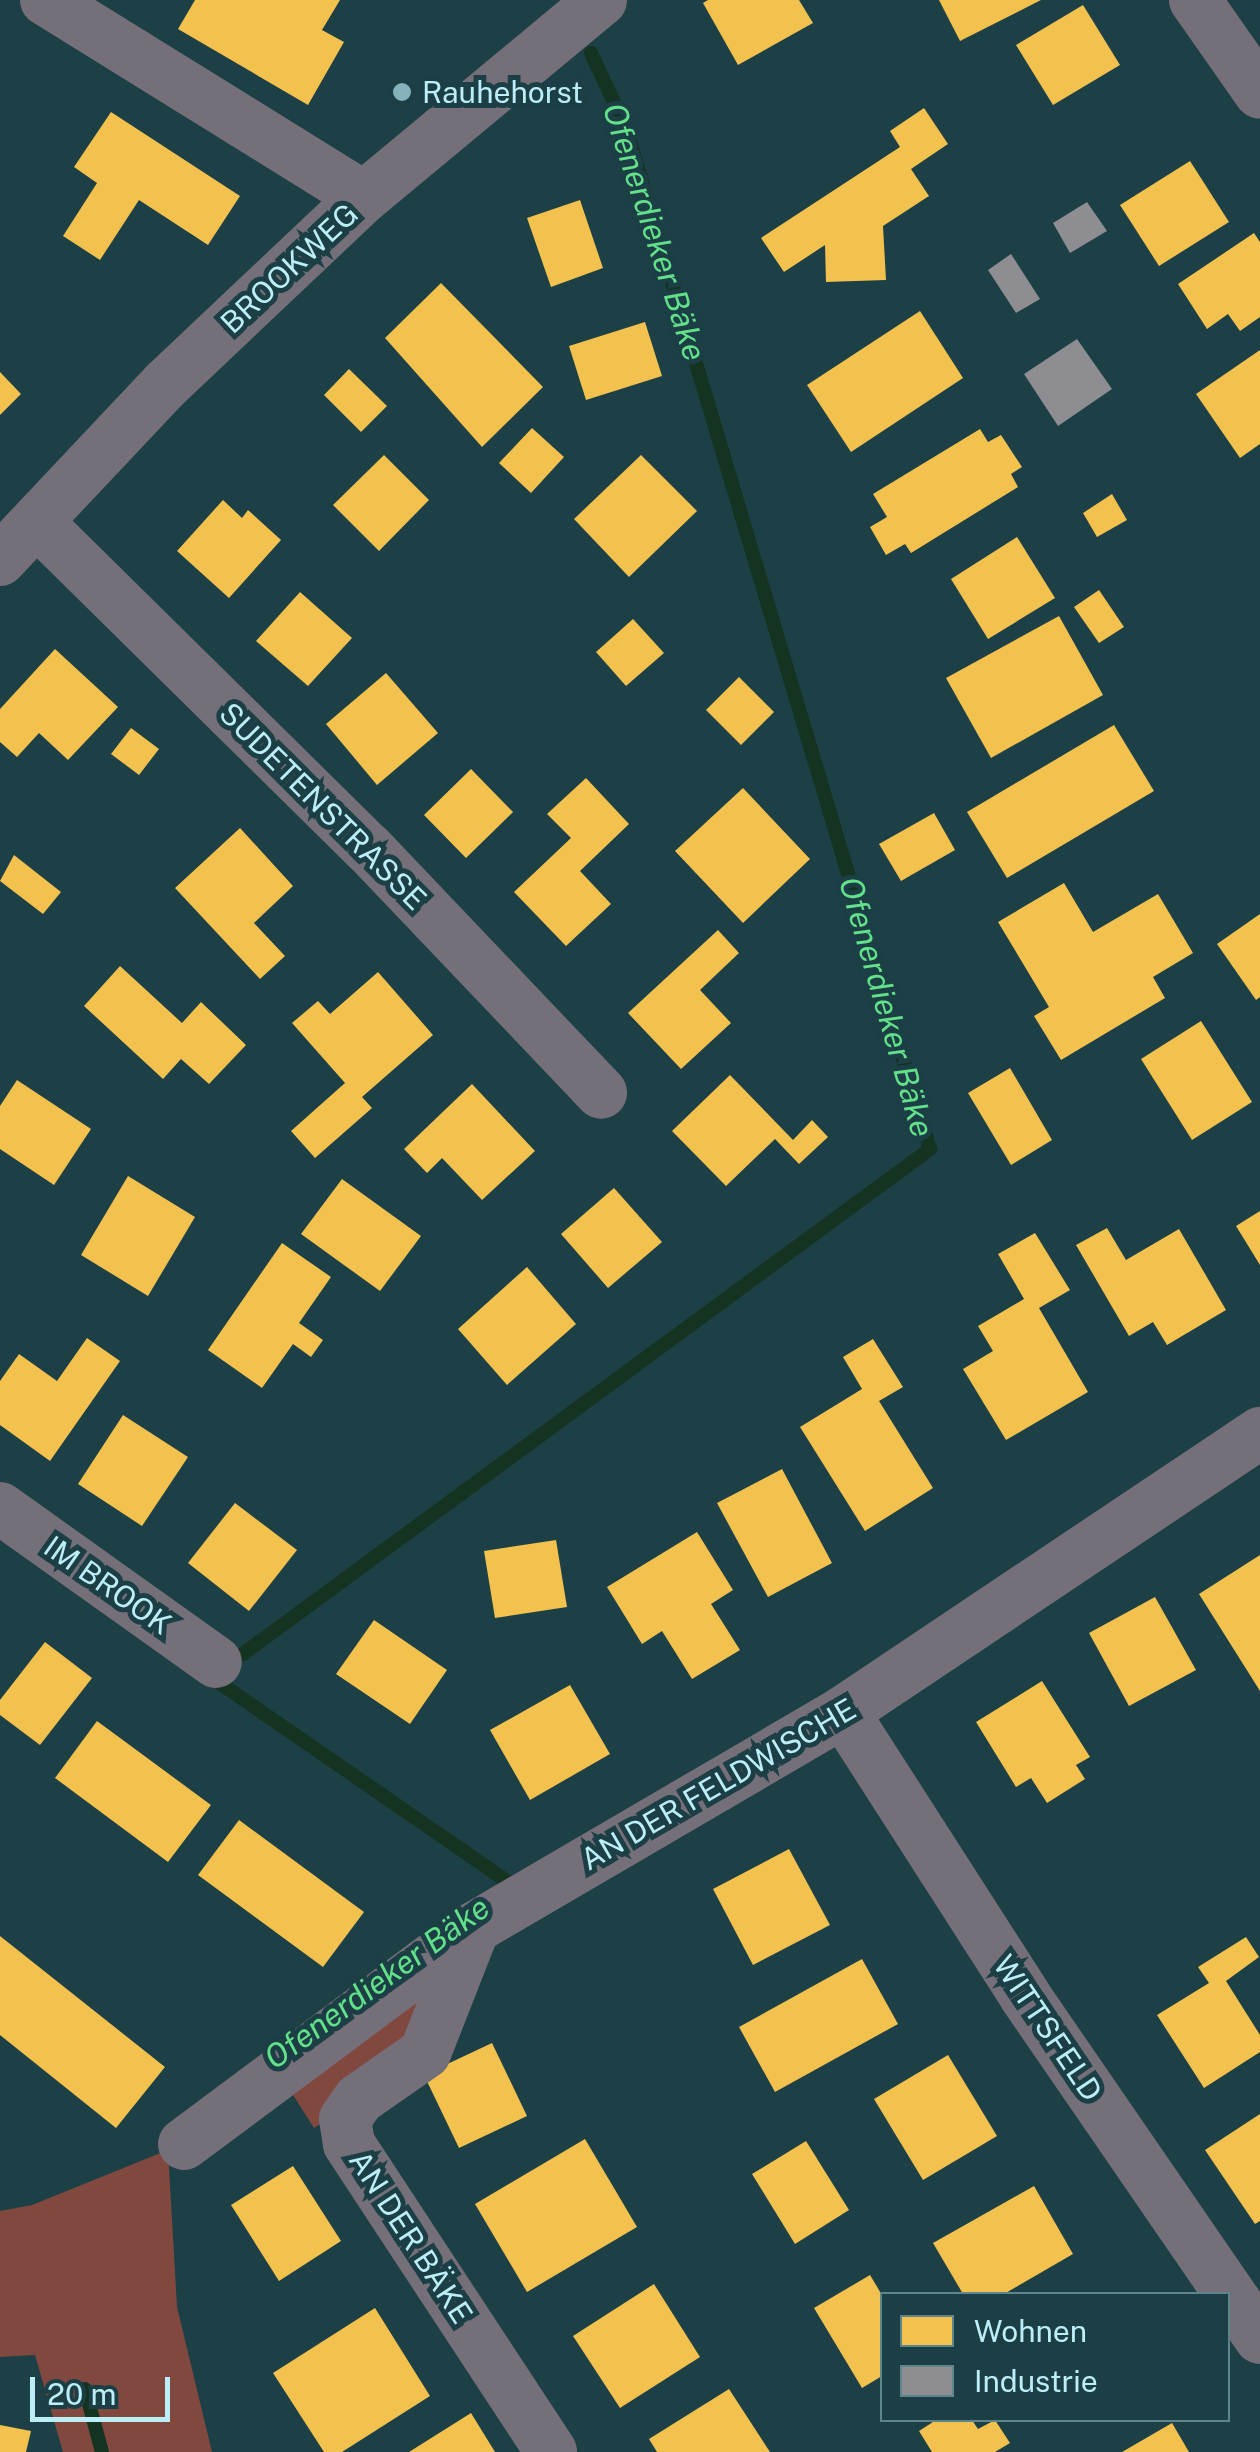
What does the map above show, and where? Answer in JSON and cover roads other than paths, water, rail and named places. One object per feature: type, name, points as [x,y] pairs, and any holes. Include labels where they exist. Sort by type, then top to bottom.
[{"type":"street","points":[[46,0],[364,197]]},
{"type":"street","name":"BROOKWEG","points":[[0,560],[39,524],[166,384],[364,197],[602,0]]},
{"type":"street","points":[[1196,0],[1260,94]]},
{"type":"street","name":"SUDETENSTRASSE","points":[[39,524],[368,848],[601,1093]]},
{"type":"street","name":"AN DER FELDWISCHE","points":[[184,2144],[474,1928],[843,1712],[1260,1433]]},
{"type":"street","name":"IM BROOK","points":[[0,1508],[216,1662]]},
{"type":"street","name":"WITTSFELD","points":[[843,1712],[1024,1996],[1228,2292]]},
{"type":"street","name":"AN DER BÄKE","points":[[474,1928],[426,2054],[359,2099],[345,2119],[349,2144],[551,2452]]},
{"type":"street","name":"WITTSFELD","points":[[1230,2295],[1260,2338]]},
{"type":"waterway","name":"Ofenerdieker Bäke","points":[[243,1654],[930,1149],[626,128],[591,53]]},
{"type":"waterway","name":"Ofenerdieker Bäke","points":[[211,1677],[511,1884],[505,1889]]},
{"type":"waterway","name":"Ofenerdieker Bäke","points":[[85,2389],[102,2452]]},
{"type":"place","name":"Rauhehorst","points":[[402,92]]}]
